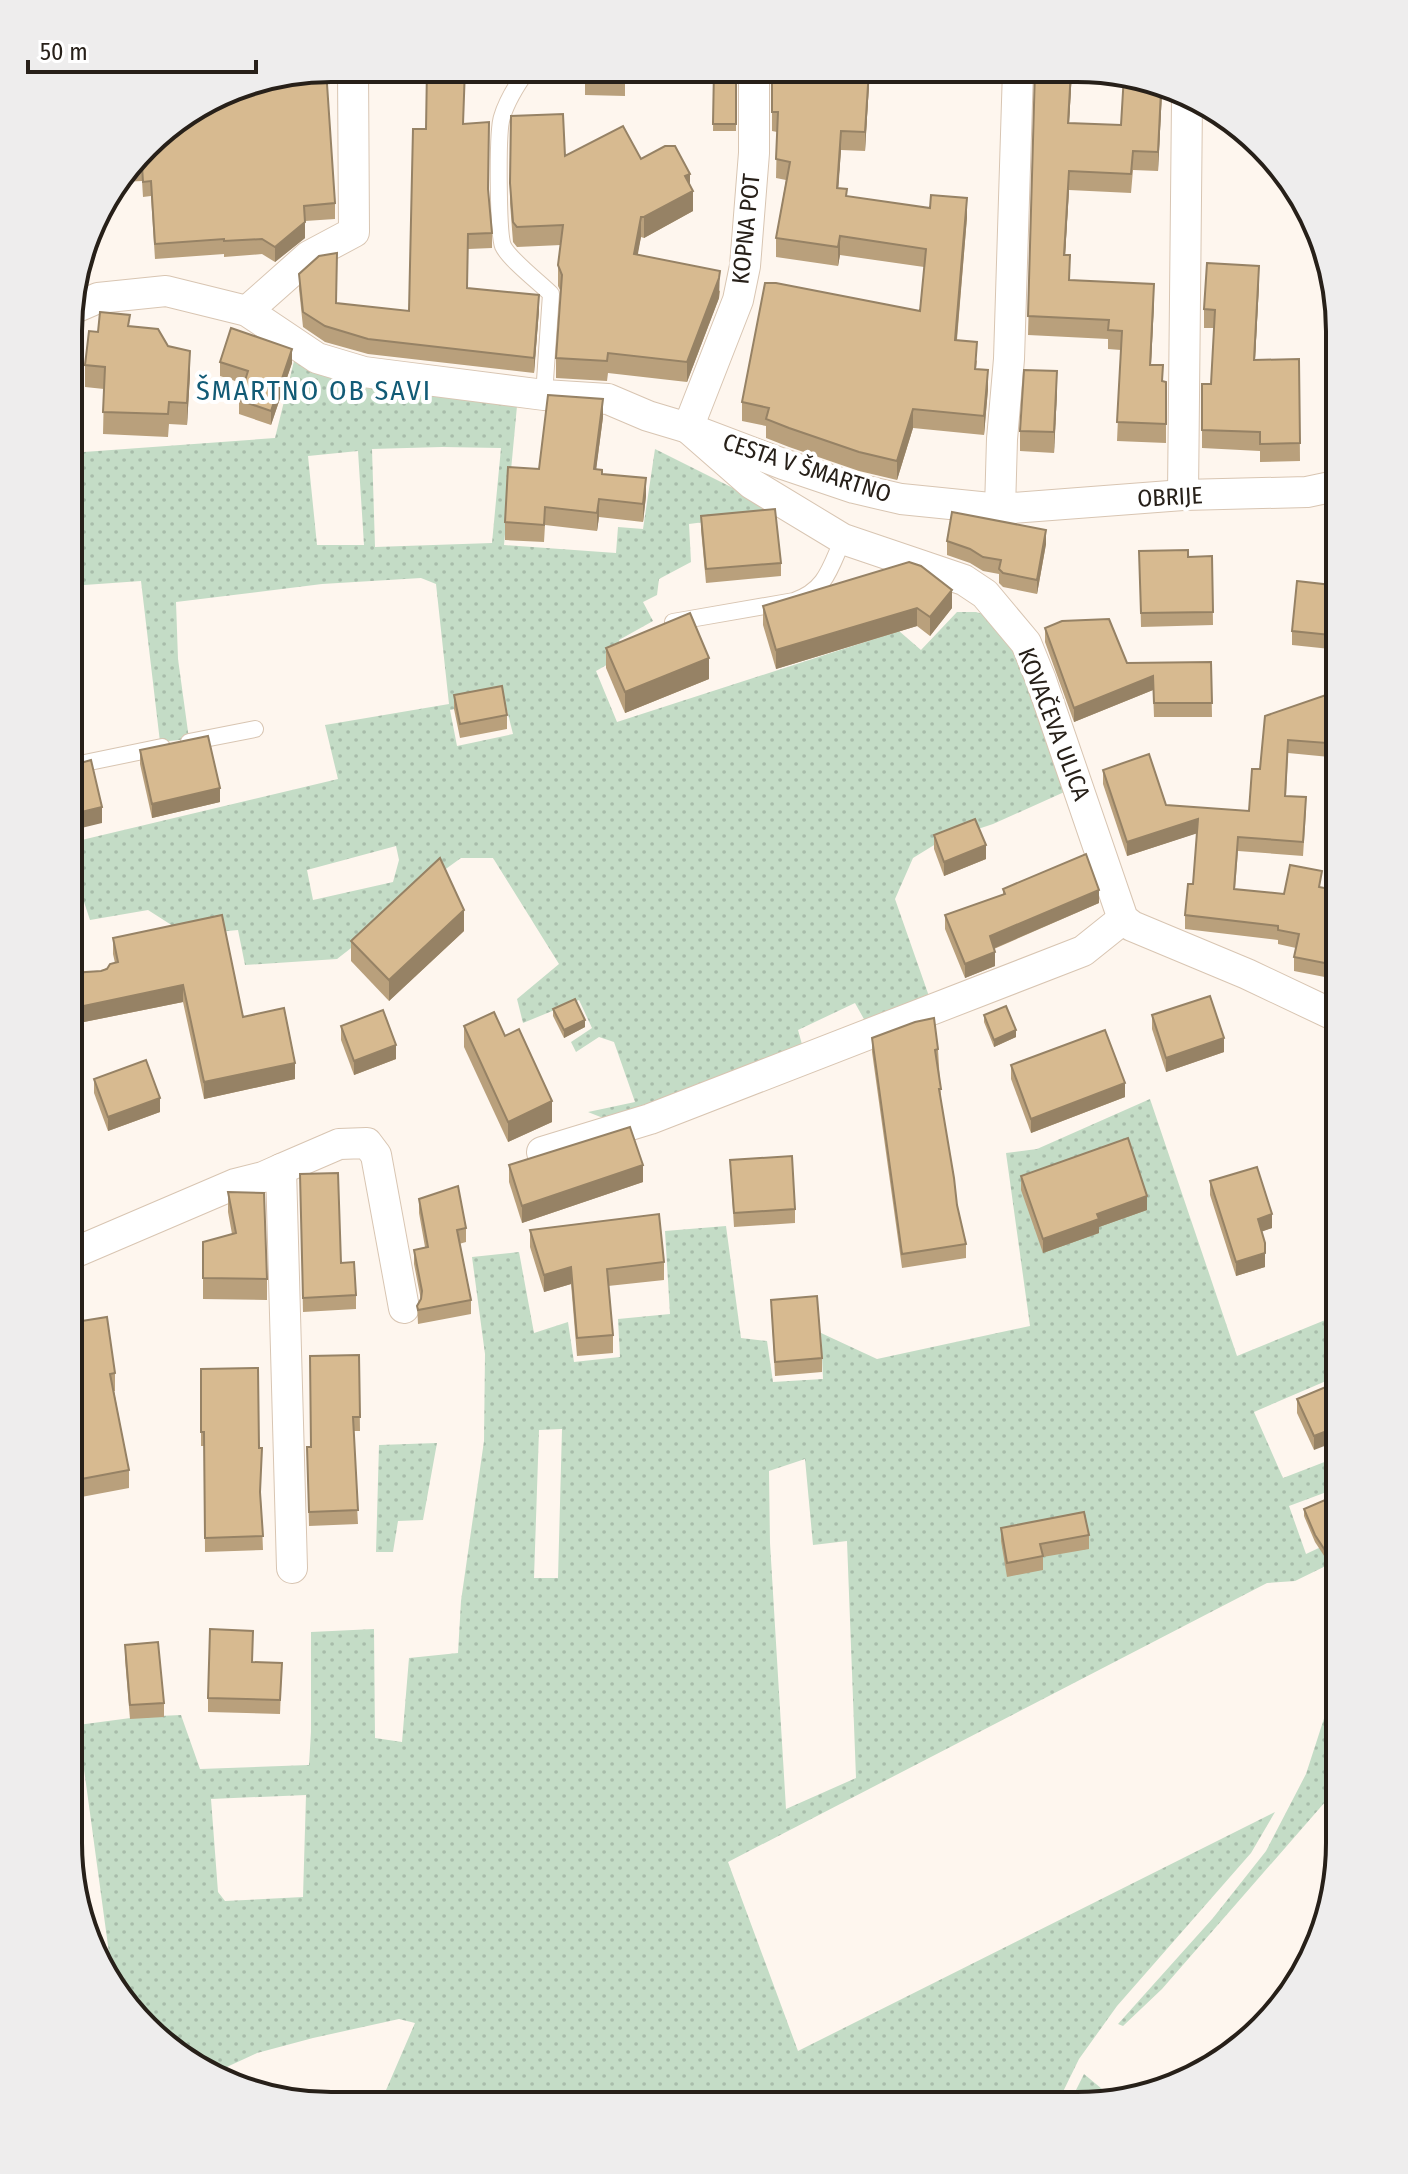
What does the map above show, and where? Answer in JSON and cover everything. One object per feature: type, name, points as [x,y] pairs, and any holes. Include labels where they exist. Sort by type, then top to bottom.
[{"type":"street","name":"KOPNA POT","points":[[688,428],[738,300],[745,266],[754,153],[754,82]]},
{"type":"street","points":[[1000,509],[1009,359],[1018,82]]},
{"type":"street","points":[[247,311],[309,256],[354,232],[353,83]]},
{"type":"street","points":[[1183,495],[1187,108]]},
{"type":"street","name":"CESTA V ŠMARTNO","points":[[84,304],[98,298],[166,291],[247,311],[317,358],[364,372],[544,395],[608,399],[854,488],[901,499],[1000,509]]},
{"type":"street","name":"KOVAČEVA ULICA","points":[[688,428],[752,484],[843,539],[964,580],[985,594],[1026,643],[1123,919]]},
{"type":"street","name":"OBRIJE","points":[[1000,509],[1183,495],[1307,492],[1326,488]]},
{"type":"street","points":[[542,1152],[650,1119],[1083,951],[1123,919],[1132,926],[1326,1011]]},
{"type":"street","points":[[82,1249],[235,1184],[263,1177],[339,1144],[367,1143],[376,1155],[404,1308]]},
{"type":"street","points":[[281,1169],[292,1568]]},
{"type":"lane","points":[[519,83],[501,119],[499,176],[503,246],[551,294],[544,395]]},
{"type":"lane","points":[[670,623],[810,596],[822,584],[843,539]]},
{"type":"lane","points":[[82,764],[255,729]]},
{"type":"green space","points":[[295,357],[517,406],[504,545],[616,553],[618,527],[643,529],[655,449],[773,508],[766,514],[689,524],[691,562],[659,579],[657,595],[643,602],[653,621],[619,640],[624,655],[596,671],[617,722],[899,631],[921,650],[957,612],[976,612],[992,617],[1010,639],[1071,789],[993,824],[939,842],[913,858],[895,899],[931,1002],[865,1021],[855,1003],[798,1030],[803,1048],[656,1107],[603,1118],[588,1112],[635,1102],[614,1042],[599,1037],[576,1052],[571,1042],[592,1028],[579,1000],[523,1023],[517,999],[559,964],[493,858],[461,858],[386,912],[373,931],[337,959],[245,965],[238,930],[197,934],[173,926],[148,910],[90,920],[82,896],[82,840],[338,779],[325,725],[449,704],[436,584],[421,578],[322,584],[176,602],[178,659],[189,739],[160,742],[141,581],[82,585],[82,452],[275,438]],"holes":[[[501,448],[492,543],[375,547],[372,449]],[[358,451],[364,545],[317,545],[308,456]],[[504,698],[513,734],[457,746],[450,710]],[[396,846],[399,860],[393,882],[313,900],[307,870]]]},
{"type":"green space","points":[[1150,1099],[1237,1356],[1325,1320],[1325,1381],[1254,1412],[1283,1478],[1325,1462],[1325,1492],[1289,1506],[1306,1554],[1325,1545],[1325,1566],[1295,1581],[1267,1583],[728,1862],[798,2051],[1275,1812],[1251,1853],[1117,2006],[1079,2059],[1063,2092],[385,2092],[415,2023],[399,2019],[313,2038],[257,2053],[225,2068],[179,2041],[155,2019],[133,1995],[109,1956],[82,1754],[82,1724],[181,1715],[200,1769],[309,1765],[311,1632],[374,1629],[375,1738],[402,1742],[409,1658],[458,1653],[461,1601],[484,1441],[485,1354],[472,1257],[519,1252],[534,1333],[568,1322],[574,1362],[620,1357],[618,1319],[670,1314],[665,1231],[726,1226],[741,1338],[767,1341],[773,1382],[823,1379],[821,1333],[877,1359],[1030,1326],[1006,1153],[1037,1149]],"holes":[[[562,1429],[558,1578],[534,1578],[539,1430]],[[805,1459],[813,1545],[847,1541],[856,1778],[786,1809],[770,1543],[769,1471]],[[306,1795],[303,1897],[225,1901],[218,1892],[211,1799]]]},
{"type":"green space","points":[[437,1443],[423,1520],[398,1521],[393,1552],[376,1552],[379,1445]]},
{"type":"green space","points":[[1325,1715],[1325,1802],[1162,1989],[1123,2026],[1118,2024],[1213,1918],[1266,1851],[1306,1774]]},
{"type":"green space","points":[[1084,2074],[1104,2090],[1077,2092]]},
{"type":"building","points":[[714,82],[736,82],[736,124],[713,124]]},
{"type":"building","points":[[772,82],[868,82],[865,132],[841,131],[837,188],[847,189],[846,196],[930,208],[931,195],[967,198],[955,340],[977,342],[975,369],[988,370],[984,416],[913,409],[897,461],[859,452],[789,428],[766,419],[769,408],[742,402],[765,283],[920,311],[926,249],[840,236],[838,247],[776,238],[790,162],[776,159],[778,112],[772,112]]},
{"type":"building","points":[[1035,82],[1070,82],[1068,123],[1121,125],[1123,86],[1161,97],[1158,152],[1133,151],[1131,174],[1069,171],[1064,255],[1070,255],[1069,280],[1154,284],[1150,365],[1163,365],[1166,424],[1117,422],[1122,331],[1108,330],[1109,320],[1028,316]]},
{"type":"building","points":[[327,83],[335,203],[304,206],[305,222],[275,247],[262,239],[155,244],[151,181],[143,182],[144,167],[167,144],[206,115],[266,90]]},
{"type":"building","points":[[427,83],[464,83],[463,124],[489,122],[488,189],[492,233],[468,234],[467,288],[539,295],[534,358],[368,339],[325,326],[303,312],[299,274],[319,256],[337,253],[336,303],[409,311],[413,129],[426,129]]},
{"type":"building","points":[[563,114],[565,156],[623,126],[641,159],[665,146],[675,146],[690,174],[685,176],[693,191],[641,217],[634,254],[720,271],[687,362],[608,353],[607,361],[556,358],[562,275],[558,265],[563,225],[517,227],[513,222],[511,116]]},
{"type":"building","points":[[1207,263],[1259,266],[1254,360],[1299,359],[1300,443],[1260,444],[1260,432],[1202,430],[1202,384],[1211,384],[1215,310],[1204,309]]},
{"type":"building","points":[[100,312],[130,315],[128,326],[158,329],[168,346],[190,351],[187,403],[169,402],[168,414],[103,412],[105,367],[85,365],[89,331],[98,332]]},
{"type":"building","points":[[231,328],[292,349],[271,411],[239,400],[248,371],[220,362]]},
{"type":"building","points":[[1024,370],[1057,371],[1054,432],[1020,431]]},
{"type":"building","points":[[548,395],[603,399],[594,469],[602,470],[602,474],[646,478],[643,504],[599,499],[597,513],[545,507],[544,525],[505,522],[508,467],[539,469]]},
{"type":"building","points":[[775,509],[781,563],[706,569],[701,516]]},
{"type":"building","points":[[952,512],[1046,530],[1037,580],[1003,573],[999,569],[1001,560],[983,557],[947,541]]},
{"type":"building","points":[[1188,550],[1188,557],[1212,556],[1213,612],[1141,613],[1139,551]]},
{"type":"building","points":[[909,562],[921,566],[952,590],[930,617],[917,608],[776,650],[763,606]]},
{"type":"building","points":[[1297,581],[1326,584],[1326,635],[1292,631]]},
{"type":"building","points":[[690,613],[709,658],[625,692],[606,648]]},
{"type":"building","points":[[1109,619],[1127,663],[1211,662],[1212,703],[1154,703],[1153,676],[1074,708],[1045,628],[1062,621]]},
{"type":"building","points":[[502,686],[507,715],[460,724],[454,695]]},
{"type":"building","points":[[1326,695],[1326,743],[1288,740],[1285,796],[1306,797],[1303,842],[1238,837],[1234,889],[1284,894],[1290,865],[1322,871],[1319,887],[1326,888],[1326,963],[1294,957],[1299,934],[1278,930],[1278,926],[1185,915],[1188,884],[1193,884],[1198,819],[1127,842],[1103,770],[1149,754],[1166,805],[1249,811],[1252,769],[1260,769],[1265,716]]},
{"type":"building","points":[[208,736],[220,788],[152,804],[140,750]]},
{"type":"building","points":[[91,760],[102,807],[82,812],[82,763]]},
{"type":"building","points":[[975,819],[986,845],[944,862],[934,835]]},
{"type":"building","points":[[1086,854],[1099,890],[990,936],[995,952],[965,964],[945,915],[1005,894],[1003,889]]},
{"type":"building","points":[[440,858],[464,910],[389,980],[351,941]]},
{"type":"building","points":[[222,915],[243,1017],[284,1008],[295,1063],[204,1082],[183,985],[82,1006],[82,972],[101,971],[118,962],[113,938]]},
{"type":"building","points":[[1210,996],[1224,1038],[1166,1058],[1152,1015]]},
{"type":"building","points":[[575,999],[585,1020],[564,1030],[553,1009]]},
{"type":"building","points":[[1006,1006],[1016,1030],[994,1040],[984,1015]]},
{"type":"building","points":[[383,1010],[396,1045],[354,1061],[341,1026]]},
{"type":"building","points":[[494,1012],[505,1036],[519,1029],[552,1101],[508,1122],[464,1026]]},
{"type":"building","points":[[934,1018],[939,1089],[966,1244],[902,1254],[872,1038]]},
{"type":"building","points":[[1105,1030],[1125,1083],[1031,1119],[1011,1065]]},
{"type":"building","points":[[146,1060],[160,1098],[108,1117],[94,1079]]},
{"type":"building","points":[[630,1127],[643,1165],[522,1206],[509,1165]]},
{"type":"building","points":[[1128,1138],[1147,1196],[1097,1214],[1099,1219],[1043,1239],[1021,1176]]},
{"type":"building","points":[[792,1156],[795,1209],[734,1213],[730,1160]]},
{"type":"building","points":[[1257,1167],[1272,1214],[1258,1219],[1265,1253],[1236,1262],[1210,1181]]},
{"type":"building","points":[[338,1173],[341,1263],[354,1262],[356,1295],[303,1298],[300,1174]]},
{"type":"building","points":[[458,1186],[466,1228],[457,1230],[471,1300],[418,1310],[422,1291],[414,1250],[428,1247],[419,1199]]},
{"type":"building","points":[[228,1192],[264,1193],[267,1279],[203,1278],[203,1242],[236,1233]]},
{"type":"building","points":[[659,1214],[664,1262],[607,1269],[613,1335],[577,1338],[571,1267],[544,1275],[530,1230]]},
{"type":"building","points":[[817,1296],[822,1358],[775,1362],[771,1300]]},
{"type":"building","points":[[107,1317],[115,1373],[110,1374],[129,1470],[82,1479],[82,1321]]},
{"type":"building","points":[[359,1355],[360,1417],[353,1417],[358,1510],[309,1512],[307,1447],[311,1447],[310,1356]]},
{"type":"building","points":[[258,1368],[263,1536],[205,1538],[201,1369]]},
{"type":"building","points":[[1325,1387],[1325,1432],[1314,1436],[1297,1399]]},
{"type":"building","points":[[1325,1500],[1325,1551],[1315,1535],[1304,1509]]},
{"type":"building","points":[[1084,1512],[1089,1535],[1040,1544],[1043,1556],[1007,1563],[1001,1528]]},
{"type":"building","points":[[210,1629],[253,1631],[252,1662],[282,1663],[280,1700],[208,1698]]},
{"type":"building","points":[[158,1642],[164,1703],[130,1705],[125,1645]]},
{"type":"district","name":"ŠMARTNO OB SAVI","points":[[314,390]]}]
